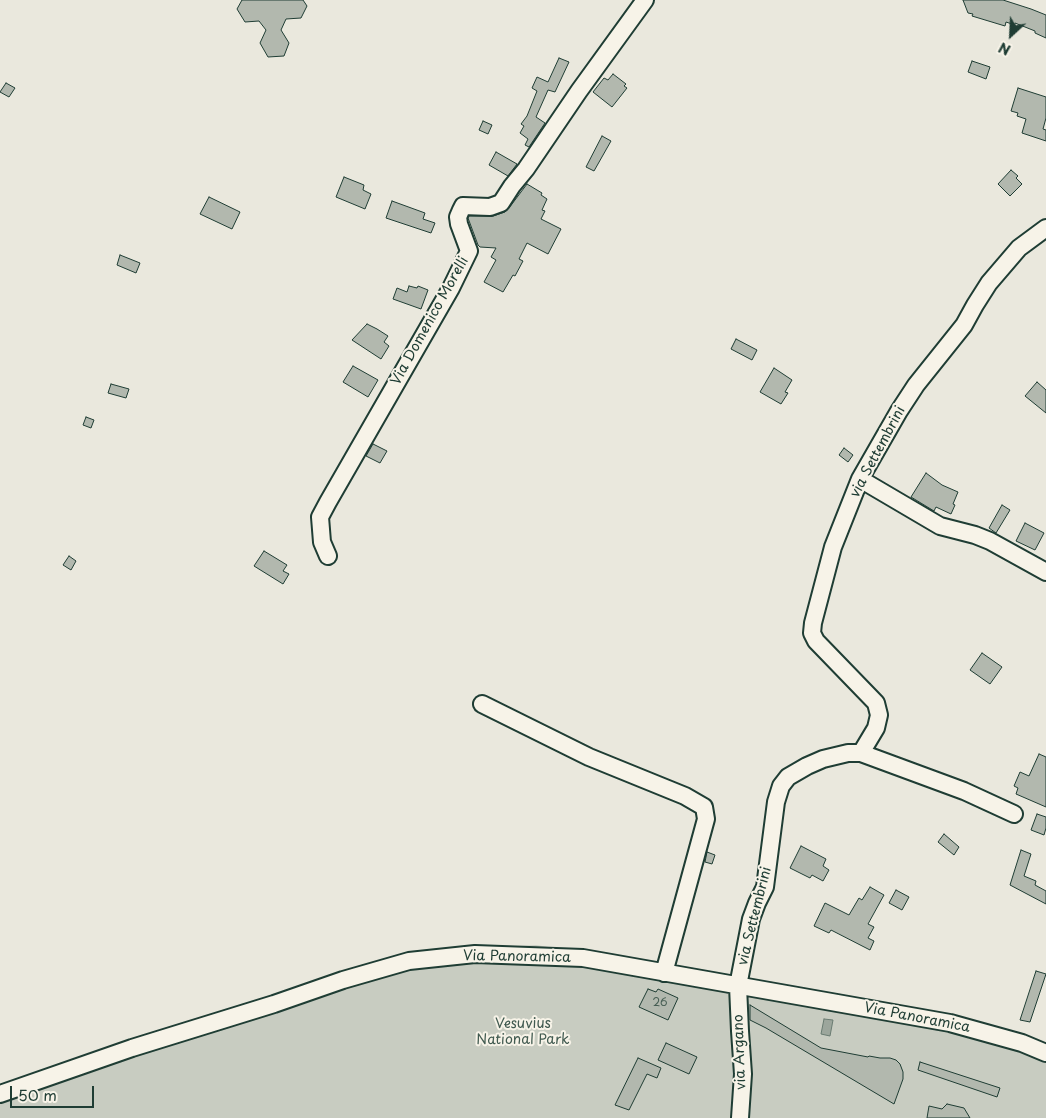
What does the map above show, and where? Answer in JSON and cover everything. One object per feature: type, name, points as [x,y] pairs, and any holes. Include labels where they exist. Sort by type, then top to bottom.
[{"type":"street","name":"Via Domenico Morelli","points":[[328,556],[322,542],[320,517],[451,288],[469,251],[458,217],[463,206],[490,207],[501,203],[645,0]]},
{"type":"street","name":"via Settembrini","points":[[861,752],[876,728],[879,715],[876,703],[816,641],[812,634],[812,622],[833,547],[860,479],[916,385],[964,325],[989,283],[1019,248],[1046,228]]},
{"type":"street","points":[[860,479],[940,526],[990,541],[1046,572]]},
{"type":"street","points":[[482,704],[589,757],[685,796],[704,807],[706,819],[664,973]]},
{"type":"street","name":"via Settembrini","points":[[738,986],[751,919],[765,887],[776,802],[781,786],[788,777],[823,759],[861,752],[964,791],[1014,814]]},
{"type":"street","name":"Via Panoramica","points":[[0,1094],[140,1045],[274,1004],[344,980],[409,961],[475,954],[583,958],[950,1023],[1022,1043],[1046,1053]]},
{"type":"street","name":"via Argano","points":[[738,986],[743,1074],[740,1118]]},
{"type":"green space","name":"Vesuvius National Park","points":[[536,945],[689,970],[1046,1046],[1046,1118],[0,1118],[0,1087],[324,978],[436,950]]},
{"type":"shaded area","points":[[824,1019],[833,1020],[830,1036],[821,1034]]},
{"type":"building","points":[[242,0],[303,0],[307,6],[301,18],[286,19],[281,30],[289,43],[284,56],[268,57],[260,43],[266,30],[259,21],[245,22],[237,9]]},
{"type":"building","points":[[963,0],[1003,0],[1046,15],[1046,38],[1035,33],[1035,31],[1015,23],[1015,25],[1006,22],[1005,26],[972,16],[973,14],[968,13]]},
{"type":"building","points":[[559,58],[569,62],[555,92],[548,90],[536,117],[545,123],[529,147],[525,145],[528,139],[520,133],[524,126],[521,124],[527,116],[537,91],[532,88],[537,77],[548,82]]},
{"type":"building","points":[[972,61],[990,67],[986,79],[968,72]]},
{"type":"building","points":[[613,74],[626,84],[624,86],[627,88],[612,107],[593,92],[604,78],[608,80]]},
{"type":"building","points":[[6,83],[15,88],[9,97],[0,92]]},
{"type":"building","points":[[1018,88],[1046,97],[1046,118],[1043,129],[1046,130],[1046,141],[1022,133],[1026,119],[1017,116],[1018,113],[1011,111]]},
{"type":"building","points":[[483,121],[492,125],[488,134],[479,130]]},
{"type":"building","points":[[602,136],[611,141],[594,171],[586,167]]},
{"type":"building","points":[[496,152],[517,164],[508,176],[489,165]]},
{"type":"building","points":[[1011,170],[1018,176],[1016,178],[1022,184],[1010,196],[998,184]]},
{"type":"building","points":[[344,177],[364,185],[363,190],[371,194],[365,209],[336,197]]},
{"type":"building","points":[[527,184],[542,193],[541,195],[547,199],[542,210],[545,211],[541,219],[561,229],[548,254],[527,243],[519,259],[523,261],[503,292],[484,282],[496,260],[491,257],[496,248],[480,247],[478,245],[468,218],[469,216],[493,216],[505,212]]},
{"type":"building","points":[[209,197],[240,212],[232,229],[200,214]]},
{"type":"building","points":[[392,201],[425,213],[423,219],[435,223],[431,233],[386,218]]},
{"type":"building","points":[[120,255],[140,263],[136,273],[117,265]]},
{"type":"building","points":[[409,286],[417,288],[418,286],[428,290],[421,309],[393,299],[397,288],[407,292]]},
{"type":"building","points":[[367,324],[388,336],[384,342],[389,346],[381,359],[352,340]]},
{"type":"building","points":[[736,339],[757,350],[752,360],[731,349]]},
{"type":"building","points":[[353,366],[378,380],[368,397],[343,382]]},
{"type":"building","points":[[774,368],[792,380],[785,392],[788,393],[781,404],[760,392]]},
{"type":"building","points":[[1037,382],[1046,390],[1046,413],[1025,396]]},
{"type":"building","points":[[111,384],[129,389],[126,398],[108,393]]},
{"type":"building","points":[[86,417],[94,420],[91,428],[83,425]]},
{"type":"building","points":[[373,444],[387,451],[380,463],[366,456]]},
{"type":"building","points":[[844,448],[853,455],[848,462],[839,455]]},
{"type":"building","points":[[926,473],[942,485],[958,492],[951,514],[936,507],[934,511],[911,497]]},
{"type":"building","points":[[1002,505],[1010,510],[996,533],[989,528]]},
{"type":"building","points":[[1025,523],[1044,533],[1035,550],[1016,541]]},
{"type":"building","points":[[264,551],[287,565],[283,571],[289,574],[283,584],[254,566]]},
{"type":"building","points":[[69,556],[76,561],[71,570],[63,565]]},
{"type":"building","points":[[982,653],[1002,667],[990,684],[970,670]]},
{"type":"building","points":[[1039,754],[1046,757],[1046,807],[1016,794],[1018,788],[1014,786],[1020,772],[1029,776]]},
{"type":"building","points":[[1037,814],[1046,817],[1044,835],[1031,830]]},
{"type":"building","points":[[944,834],[959,847],[954,855],[938,842]]},
{"type":"building","points":[[801,846],[826,859],[823,866],[829,870],[823,881],[812,875],[810,878],[790,868]]},
{"type":"building","points":[[1021,850],[1031,854],[1024,876],[1036,881],[1035,885],[1046,891],[1046,904],[1010,885]]},
{"type":"building","points":[[707,852],[715,855],[712,864],[705,862]]},
{"type":"building","points":[[870,887],[884,895],[868,924],[874,927],[868,938],[874,941],[870,950],[831,930],[829,933],[814,926],[825,903],[849,915],[859,898],[862,900]]},
{"type":"building","points":[[896,890],[909,897],[902,910],[889,903]]},
{"type":"building","points":[[1036,971],[1046,974],[1030,1022],[1020,1020]]},
{"type":"building","points":[[648,989],[656,992],[658,989],[678,998],[668,1020],[639,1007]]},
{"type":"building","points":[[750,1005],[821,1048],[896,1060],[903,1072],[903,1079],[894,1104],[750,1020]]},
{"type":"building","points":[[666,1043],[697,1057],[689,1074],[658,1060]]},
{"type":"building","points":[[638,1058],[661,1068],[657,1078],[647,1074],[629,1110],[615,1105]]},
{"type":"building","points":[[920,1062],[1000,1088],[997,1097],[918,1070]]},
{"type":"building","points":[[947,1104],[964,1108],[970,1118],[927,1118],[929,1106],[942,1109]]}]
